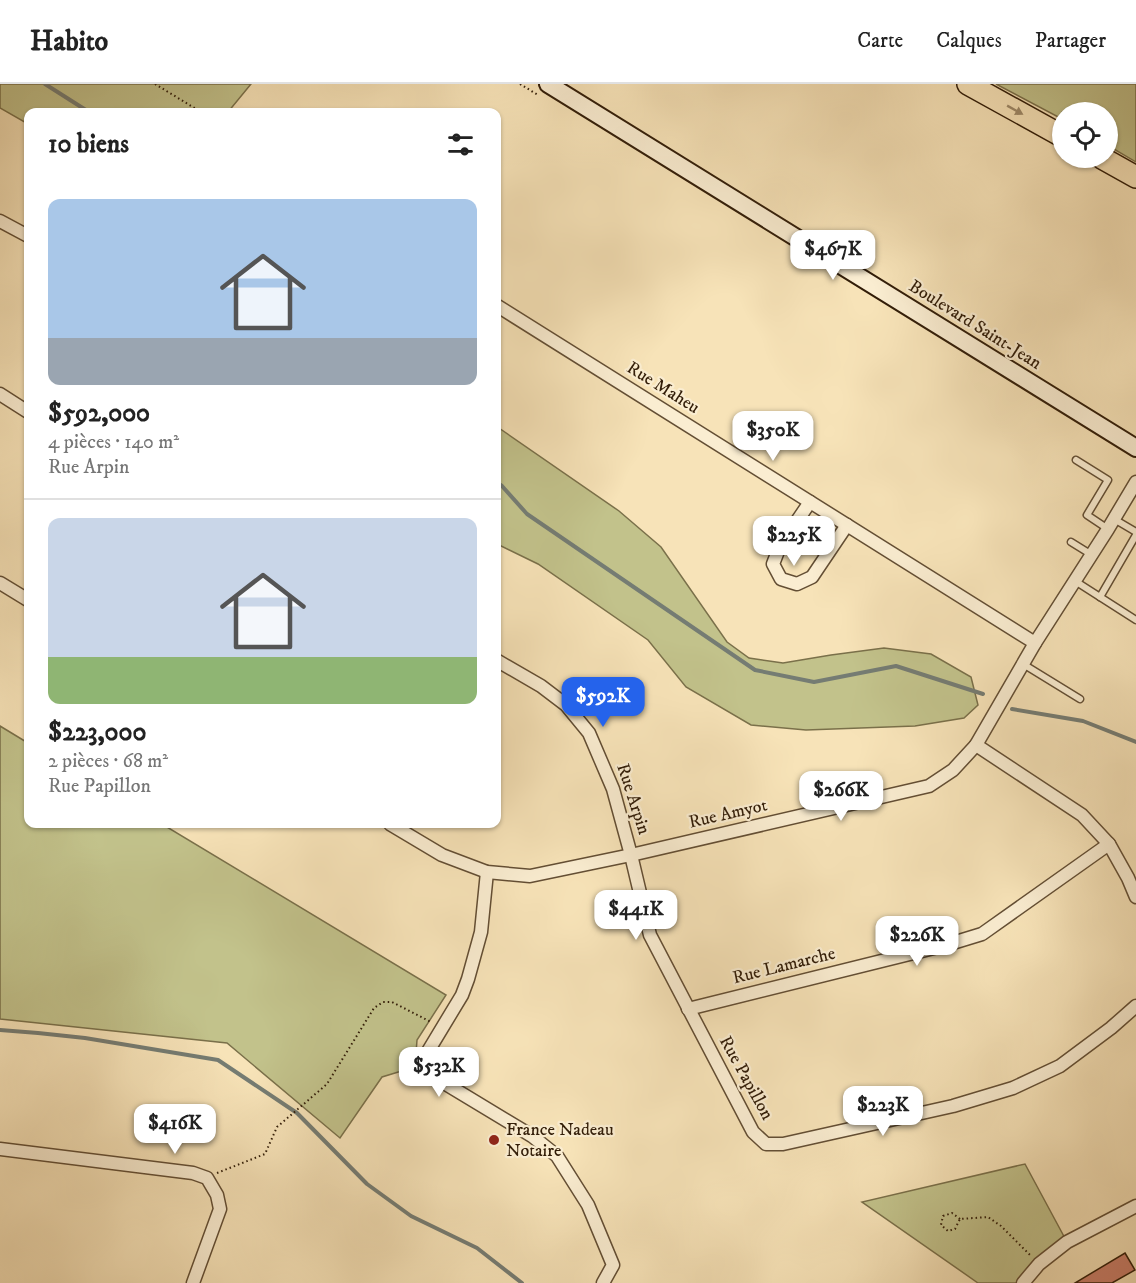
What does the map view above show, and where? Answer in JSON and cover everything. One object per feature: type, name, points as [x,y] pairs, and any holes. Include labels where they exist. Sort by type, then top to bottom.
[{"type":"highway","points":[[968,84],[1052,130]]},
{"type":"highway","points":[[1118,167],[1136,177]]},
{"type":"street","name":"Boulevard Saint-Jean","points":[[548,84],[1134,443]]},
{"type":"street","points":[[0,221],[24,235]]},
{"type":"street","name":"Rue Maheu","points":[[501,308],[1035,643]]},
{"type":"street","points":[[0,394],[24,409]]},
{"type":"street","name":"Rue Amyot","points":[[397,828],[442,855],[487,872],[530,876],[632,855],[929,786],[953,770],[976,745],[1035,643],[1136,482]]},
{"type":"street","points":[[810,502],[780,546],[773,564],[782,579],[797,584],[812,578],[847,525]]},
{"type":"street","points":[[0,583],[24,598]]},
{"type":"street","name":"Rue Arpin","points":[[501,663],[541,686],[566,705],[589,733],[613,789],[632,855]]},
{"type":"street","points":[[976,745],[1082,815],[1109,844],[1136,897]]},
{"type":"street","name":"Rue Lamarche","points":[[688,1009],[982,934],[1109,844]]},
{"type":"street","name":"Rue Papillon","points":[[632,855],[650,935],[753,1132],[766,1144],[783,1144],[953,1106],[1013,1088],[1060,1066],[1136,1006]]},
{"type":"street","points":[[487,872],[481,932],[471,970],[462,995],[427,1053],[430,1066],[436,1078],[531,1136],[557,1156],[588,1204],[612,1265],[603,1283]]},
{"type":"street","points":[[0,1149],[193,1173],[207,1178],[217,1195],[220,1209],[193,1283]]},
{"type":"street","points":[[1023,1283],[1039,1264],[1067,1242],[1136,1206]]},
{"type":"lane","points":[[1076,460],[1108,480],[1087,515],[1136,533],[1100,597]]},
{"type":"lane","points":[[1071,542],[1092,555]]},
{"type":"lane","points":[[1075,580],[1136,620]]},
{"type":"lane","points":[[1023,664],[1080,699]]},
{"type":"path","points":[[155,84],[194,108]]},
{"type":"path","points":[[207,1178],[265,1154],[277,1127],[327,1084],[374,1008],[383,1002],[392,1002],[442,1028]]},
{"type":"path","points":[[960,1219],[955,1229],[948,1231],[941,1225],[943,1216],[952,1213],[960,1219],[988,1217],[1002,1226],[1039,1264]]},
{"type":"green space","points":[[0,84],[251,84],[231,108],[24,108],[24,122],[0,108]]},
{"type":"green space","points":[[996,84],[1136,84],[1136,162],[1118,151],[1118,102],[1052,102],[1052,114]]},
{"type":"green space","points":[[501,429],[619,511],[661,547],[727,642],[749,658],[783,663],[884,648],[931,654],[971,677],[978,705],[964,718],[915,726],[806,730],[751,725],[686,687],[648,640],[538,564],[501,546]]},
{"type":"green space","points":[[0,726],[24,741],[24,828],[169,828],[446,995],[417,1040],[415,1067],[382,1077],[340,1138],[227,1043],[0,1019]]},
{"type":"green space","points":[[1025,1164],[1067,1242],[1023,1283],[978,1283],[862,1202]]},
{"type":"building","points":[[1125,1253],[1135,1270],[1112,1283],[1075,1283]]},
{"type":"waterway","points":[[45,84],[83,108]]},
{"type":"waterway","points":[[501,485],[527,514],[755,670],[814,682],[896,666],[983,694]]},
{"type":"waterway","points":[[1012,709],[1083,721],[1136,742]]},
{"type":"waterway","points":[[0,1030],[85,1038],[218,1060],[297,1113],[367,1184],[411,1216],[477,1248],[522,1283]]},
{"type":"place","name":"France Nadeau Notaire","points":[[494,1140]]}]
